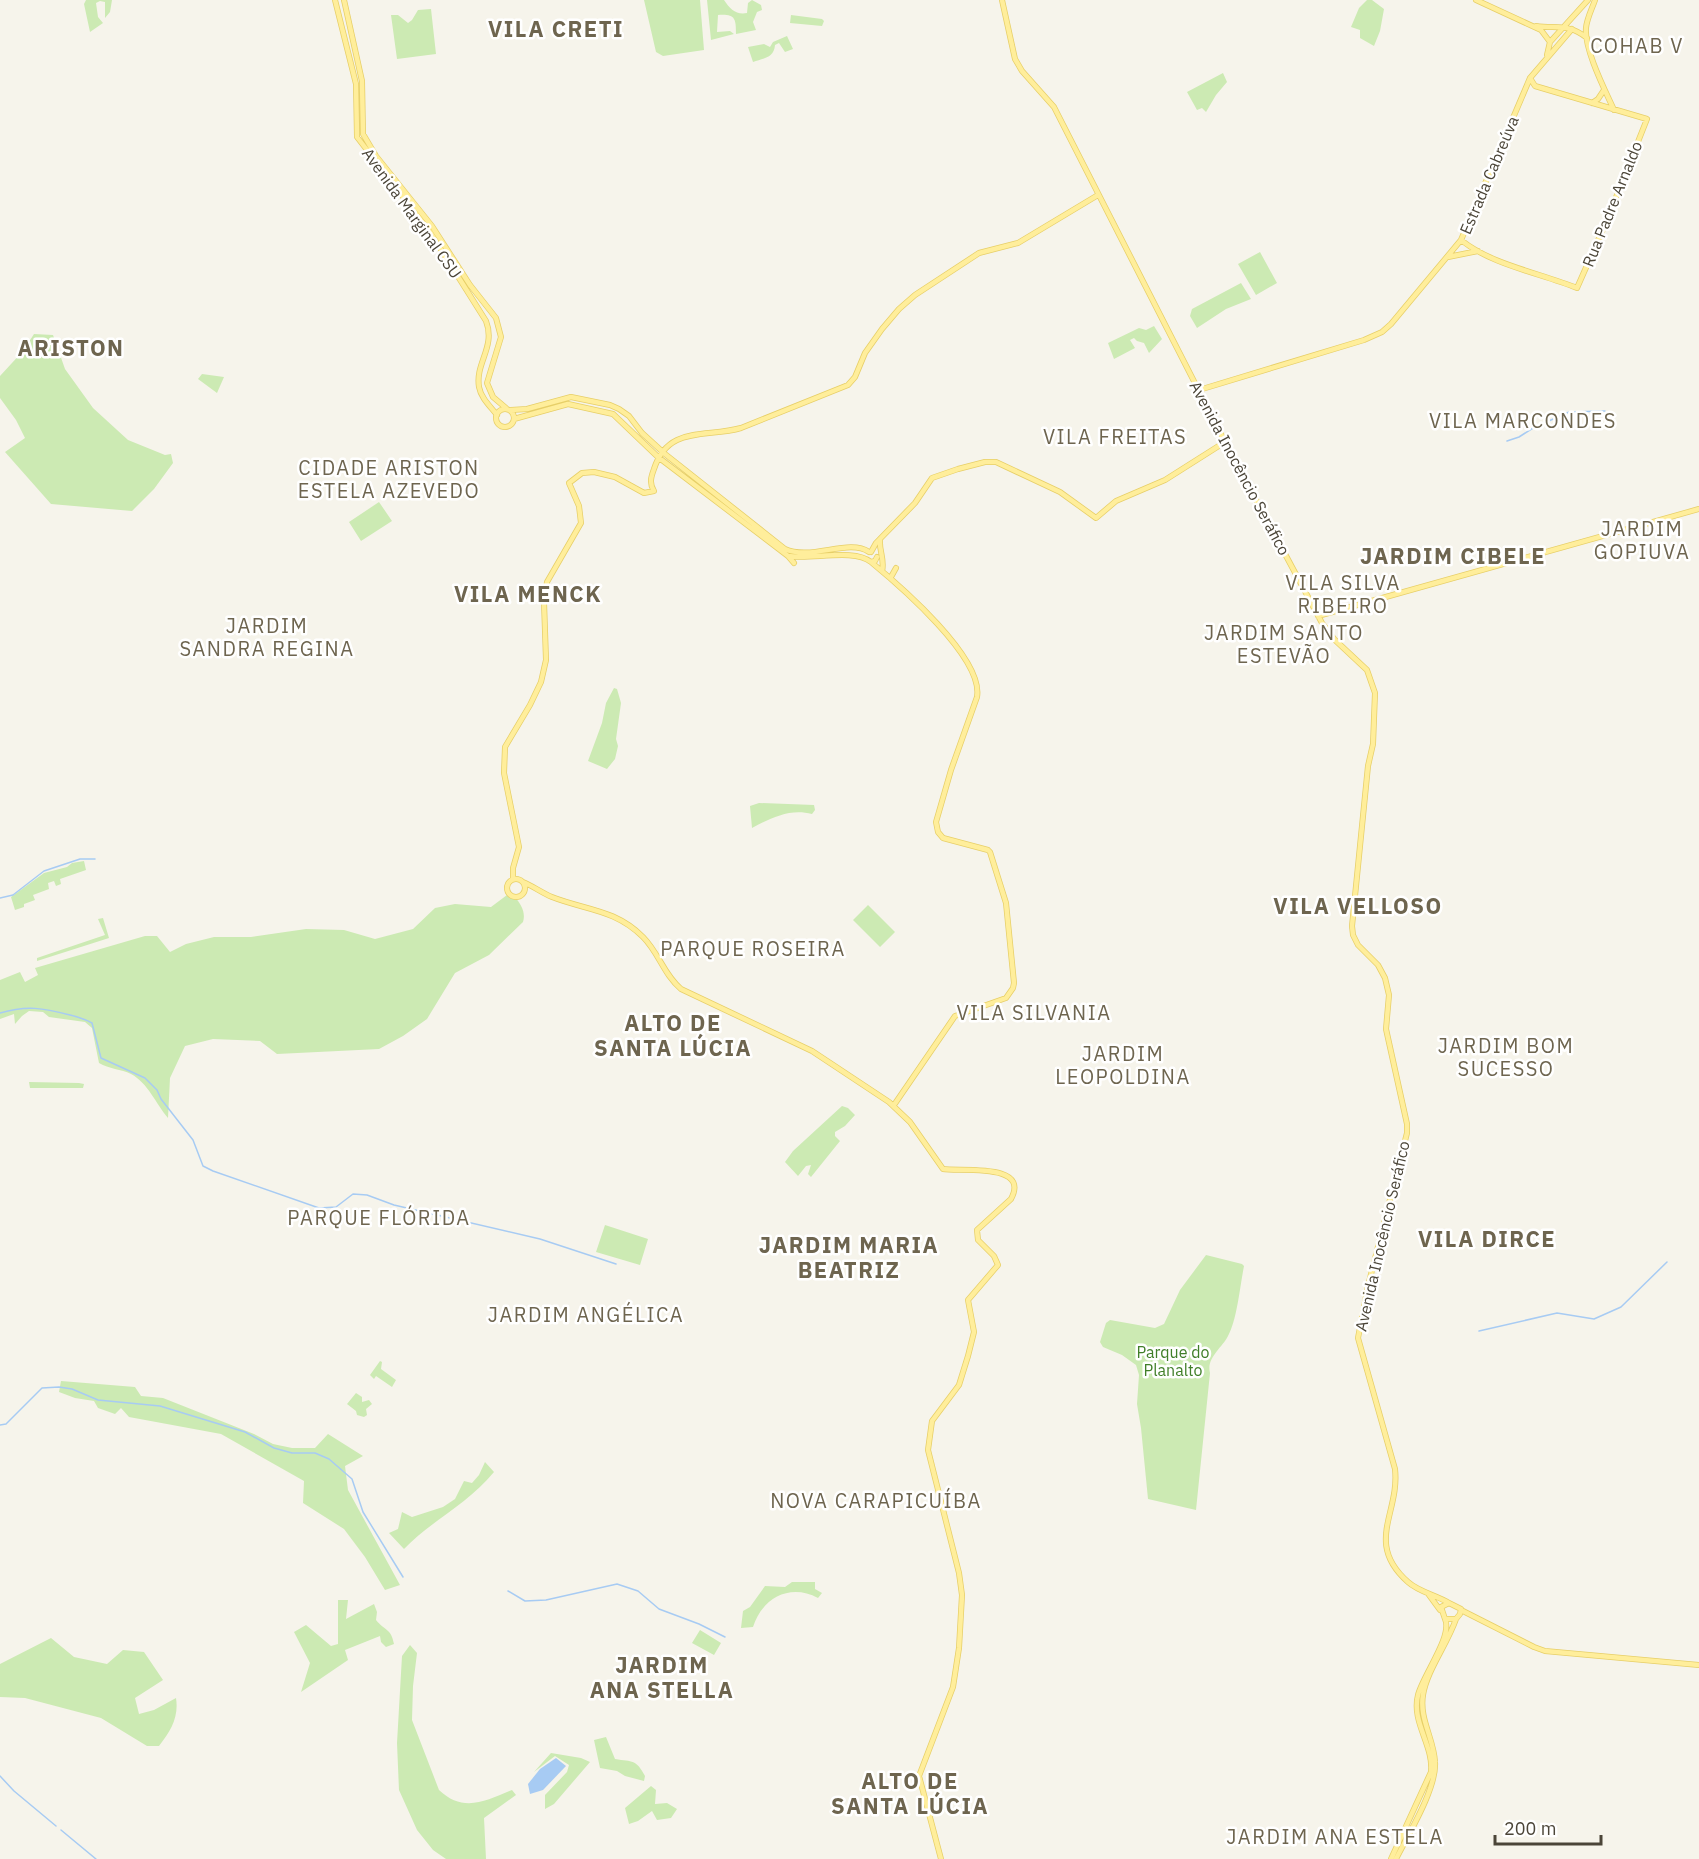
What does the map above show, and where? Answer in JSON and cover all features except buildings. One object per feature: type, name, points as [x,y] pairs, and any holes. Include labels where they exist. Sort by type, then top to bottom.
[{"type":"main road","name":"Avenida Marginal CSU","points":[[335,0],[356,84],[357,137],[430,232],[483,315],[489,328],[490,338],[479,387],[484,399],[497,415]]},
{"type":"main road","name":"Avenida Marginal CSU","points":[[344,0],[362,81],[363,134],[376,156],[432,225],[470,285],[496,318],[501,337],[487,383],[493,397],[508,409]]},
{"type":"main road","name":"Avenida Inocêncio Seráfico","points":[[1002,0],[1017,64],[1054,107],[1225,442],[1318,616],[1335,640],[1367,670],[1375,693],[1373,744],[1368,766],[1352,926],[1354,940],[1378,965],[1388,986],[1389,1007],[1386,1029],[1407,1133],[1368,1286],[1358,1338],[1395,1469],[1396,1484],[1385,1535],[1386,1546],[1393,1562],[1413,1586],[1449,1603]]},
{"type":"main road","points":[[1476,0],[1533,26],[1544,33],[1550,42]]},
{"type":"main road","points":[[1546,58],[1550,42],[1587,0]]},
{"type":"main road","points":[[1595,0],[1586,27],[1587,38],[1614,110]]},
{"type":"main road","points":[[1533,26],[1563,26],[1587,38]]},
{"type":"main road","name":"Estrada Cabreúva","points":[[1199,390],[1304,359],[1382,332],[1400,315],[1461,240],[1530,78],[1572,29]]},
{"type":"main road","points":[[1530,78],[1535,86],[1614,110]]},
{"type":"main road","points":[[1592,103],[1605,89]]},
{"type":"main road","name":"Rua Padre Arnaldo","points":[[1478,251],[1577,288],[1647,119],[1614,110]]},
{"type":"main road","points":[[537,889],[518,896],[509,894],[508,884],[513,879],[513,868],[519,847],[504,772],[504,747],[530,705],[541,682],[546,660],[544,602],[547,582],[581,523],[579,506],[569,483],[582,473],[594,472],[615,477],[644,493],[653,489],[651,477],[658,457],[671,442],[682,436],[741,428],[848,385],[855,377],[872,343],[899,309],[938,278],[979,253],[1018,243],[1098,195]]},
{"type":"main road","points":[[1461,240],[1478,251]]},
{"type":"main road","points":[[1447,257],[1478,251]]},
{"type":"main road","points":[[964,256],[965,263]]},
{"type":"main road","points":[[794,563],[788,556],[726,505],[662,452],[619,409],[584,399],[566,397],[527,409],[508,409],[497,415],[497,421],[504,426],[509,425],[513,419],[563,405],[575,405],[613,414],[658,457],[726,505],[790,551],[811,553],[863,549],[882,571],[922,606],[971,669],[977,685],[978,697],[951,770],[936,822],[938,832],[943,838],[990,852],[1006,903],[1014,983],[1011,993],[1006,998],[955,1016],[894,1105]]},
{"type":"main road","points":[[508,409],[513,419]]},
{"type":"main road","points":[[637,438],[642,434]]},
{"type":"main road","points":[[869,556],[880,540],[915,503],[932,478],[958,469],[985,462],[996,462],[1060,492],[1096,518],[1116,501],[1165,480],[1225,442]]},
{"type":"main road","points":[[1318,616],[1699,509]]},
{"type":"main road","points":[[880,540],[882,571]]},
{"type":"main road","points":[[877,556],[880,550]]},
{"type":"main road","points":[[788,556],[799,558],[869,556],[875,553],[883,560]]},
{"type":"main road","points":[[891,577],[896,568]]},
{"type":"main road","points":[[513,879],[552,897],[608,913],[643,937],[668,975],[681,989],[812,1050],[894,1105],[910,1122],[943,1168],[952,1170],[979,1168],[993,1171],[1009,1178],[1014,1189],[1013,1196],[1008,1202],[977,1230],[978,1240],[994,1256],[998,1265],[968,1300],[974,1332],[968,1356],[959,1385],[932,1421],[928,1450],[959,1573],[962,1595],[959,1648],[953,1688],[919,1776],[941,1859]]},
{"type":"main road","points":[[523,882],[525,888],[523,893]]},
{"type":"main road","name":"Avenida Inocêncio Seráfico","points":[[1428,1593],[1440,1610]]},
{"type":"main road","points":[[1390,1859],[1431,1772],[1430,1757],[1418,1715],[1425,1674],[1444,1639],[1448,1626],[1440,1610],[1442,1605],[1449,1603],[1545,1651],[1699,1665]]},
{"type":"main road","points":[[1396,1859],[1428,1794],[1433,1777],[1435,1759],[1423,1716],[1420,1694],[1448,1641],[1461,1610]]},
{"type":"main road","points":[[1445,1619],[1476,1618]]},
{"type":"green space","points":[[86,0],[112,0],[110,12],[105,18],[105,2],[96,3],[98,17],[103,23],[90,32],[84,4]]},
{"type":"green space","points":[[644,0],[700,0],[704,50],[663,56],[656,52]]},
{"type":"green space","points":[[707,0],[724,0],[731,9],[740,13],[747,13],[748,3],[752,0],[761,5],[762,10],[757,12],[753,22],[756,30],[736,34],[736,24],[733,18],[728,15],[718,15],[717,32],[730,31],[734,34],[711,40]]},
{"type":"green space","points":[[1367,0],[1372,0],[1384,9],[1380,31],[1374,46],[1360,38],[1360,30],[1351,27],[1359,8]]},
{"type":"green space","points":[[431,9],[436,54],[397,59],[391,15],[398,15],[408,23],[418,10]]},
{"type":"green space","points":[[791,15],[824,21],[822,26],[790,23]]},
{"type":"green space","points":[[787,36],[793,49],[785,52],[779,43],[775,45],[773,53],[753,62],[748,47],[764,44],[770,47],[773,42]]},
{"type":"green space","points":[[1223,73],[1227,82],[1206,112],[1202,108],[1197,110],[1187,92]]},
{"type":"green space","points":[[1260,252],[1277,283],[1256,295],[1238,264]]},
{"type":"green space","points":[[1241,283],[1251,299],[1226,309],[1197,328],[1190,316],[1192,309]]},
{"type":"green space","points":[[1154,326],[1162,339],[1149,353],[1144,343],[1134,338],[1130,340],[1135,348],[1114,359],[1108,343],[1139,328],[1146,330]]},
{"type":"green space","points":[[34,334],[53,335],[65,369],[93,408],[128,440],[165,455],[171,454],[173,463],[154,489],[132,511],[51,504],[5,452],[25,438],[16,420],[0,398],[0,376],[23,351]]},
{"type":"green space","points":[[202,374],[224,377],[217,393],[198,379]]},
{"type":"green space","points":[[379,502],[392,521],[361,541],[349,522]]},
{"type":"green space","points":[[614,688],[617,689],[621,703],[616,739],[618,746],[615,759],[607,769],[588,761],[602,723],[606,703]]},
{"type":"green space","points":[[759,803],[814,805],[815,810],[812,814],[796,812],[781,815],[752,828],[750,806]]},
{"type":"green space","points":[[84,861],[86,870],[60,879],[61,884],[56,886],[54,881],[48,883],[49,889],[33,895],[35,900],[15,910],[11,897],[44,873]]},
{"type":"green space","points":[[507,895],[514,896],[521,905],[524,915],[523,922],[489,955],[455,973],[427,1019],[403,1036],[379,1049],[277,1054],[260,1041],[213,1039],[185,1046],[170,1078],[168,1118],[137,1078],[127,1072],[99,1063],[92,1028],[85,1022],[49,1017],[43,1012],[29,1011],[15,1024],[14,1014],[0,1019],[0,980],[20,972],[25,982],[38,975],[35,968],[145,936],[157,936],[170,952],[186,944],[214,937],[251,937],[306,929],[344,930],[375,939],[413,929],[435,908],[455,904],[491,907]]},
{"type":"green space","points":[[868,905],[895,932],[880,947],[853,920]]},
{"type":"green space","points":[[103,918],[109,938],[37,961],[37,958],[105,935],[98,919]]},
{"type":"green space","points":[[29,1082],[84,1084],[83,1088],[30,1088]]},
{"type":"green space","points":[[842,1106],[855,1115],[845,1126],[835,1132],[835,1136],[840,1141],[811,1177],[808,1174],[811,1165],[806,1166],[798,1176],[785,1162],[793,1151]]},
{"type":"green space","points":[[605,1225],[648,1239],[640,1265],[596,1252]]},
{"type":"green space","name":"Parque do Planalto","points":[[1206,1255],[1244,1266],[1231,1329],[1215,1353],[1209,1368],[1196,1510],[1148,1499],[1137,1404],[1139,1375],[1136,1365],[1122,1355],[1103,1347],[1100,1342],[1106,1323],[1110,1320],[1155,1328],[1164,1324],[1180,1290]]},
{"type":"green space","points":[[380,1361],[382,1362],[381,1369],[396,1380],[392,1387],[376,1376],[374,1379],[370,1375]]},
{"type":"green space","points":[[61,1381],[135,1387],[141,1396],[163,1398],[254,1434],[273,1444],[292,1448],[315,1448],[328,1434],[363,1456],[345,1466],[348,1490],[400,1585],[385,1590],[365,1557],[344,1529],[303,1503],[304,1481],[221,1434],[129,1417],[121,1408],[115,1414],[98,1408],[94,1401],[75,1398],[59,1392]]},
{"type":"green space","points":[[356,1393],[362,1397],[362,1402],[369,1400],[372,1404],[366,1409],[367,1415],[364,1417],[357,1415],[356,1411],[347,1404]]},
{"type":"green space","points":[[485,1462],[494,1472],[484,1483],[404,1549],[389,1533],[398,1529],[402,1512],[412,1517],[443,1507],[455,1499],[464,1481],[472,1483]]},
{"type":"green space","points":[[792,1582],[815,1582],[815,1589],[822,1593],[818,1598],[797,1592],[778,1596],[763,1608],[753,1627],[741,1628],[743,1611],[750,1607],[765,1586],[785,1587]]},
{"type":"green space","points":[[338,1600],[348,1600],[346,1619],[374,1604],[377,1612],[376,1620],[389,1632],[394,1644],[386,1647],[381,1642],[380,1636],[345,1650],[348,1660],[301,1692],[310,1663],[294,1632],[306,1625],[331,1646],[338,1644]]},
{"type":"green space","points":[[700,1630],[721,1643],[714,1655],[692,1643]]},
{"type":"green space","points":[[51,1638],[74,1657],[107,1664],[123,1650],[144,1652],[163,1680],[135,1698],[139,1714],[154,1710],[176,1698],[173,1724],[159,1746],[147,1746],[101,1718],[25,1698],[0,1697],[0,1664]]},
{"type":"green space","points":[[410,1645],[417,1653],[412,1720],[439,1790],[448,1797],[466,1803],[484,1801],[512,1790],[516,1795],[484,1818],[486,1859],[446,1859],[433,1850],[417,1830],[399,1790],[397,1743],[402,1656]]},
{"type":"green space","points":[[606,1737],[615,1759],[636,1764],[645,1776],[644,1781],[625,1776],[617,1771],[600,1768],[594,1740]]},
{"type":"green space","points":[[551,1753],[581,1758],[590,1762],[554,1804],[545,1809],[545,1795],[567,1772],[569,1765],[555,1756],[534,1772]]},
{"type":"green space","points":[[651,1786],[656,1790],[655,1804],[667,1803],[677,1809],[671,1818],[657,1820],[652,1811],[638,1821],[629,1824],[625,1808]]},
{"type":"water","points":[[556,1758],[566,1766],[543,1790],[530,1794],[528,1784],[540,1769]]},
{"type":"waterway","points":[[1507,441],[1569,412],[1605,411]]},
{"type":"waterway","points":[[0,898],[13,895],[44,871],[80,859],[95,859]]},
{"type":"waterway","points":[[0,1013],[27,1008],[43,1009],[92,1023],[101,1058],[145,1078],[157,1090],[161,1099],[193,1140],[203,1166],[213,1171],[319,1208],[336,1207],[353,1194],[367,1195],[394,1205],[540,1239],[616,1264]]},
{"type":"waterway","points":[[1479,1331],[1557,1313],[1594,1319],[1621,1307],[1667,1262]]},
{"type":"waterway","points":[[0,1425],[6,1424],[42,1388],[59,1387],[72,1389],[98,1400],[160,1406],[245,1432],[274,1448],[292,1453],[315,1453],[329,1459],[352,1479],[363,1512],[403,1577]]},
{"type":"waterway","points":[[508,1591],[525,1601],[546,1600],[617,1584],[638,1591],[659,1609],[699,1624],[725,1637]]},
{"type":"waterway","points":[[0,1776],[14,1791],[56,1826]]},
{"type":"waterway","points":[[61,1830],[96,1859]]},
{"type":"district","name":"VILA CRETI","points":[[556,28]]},
{"type":"district","name":"COHAB V","points":[[1637,45]]},
{"type":"district","name":"ARISTON","points":[[71,347]]},
{"type":"district","name":"VILA MARCONDES","points":[[1523,420]]},
{"type":"district","name":"VILA FREITAS","points":[[1115,436]]},
{"type":"district","name":"CIDADE ARISTON ESTELA AZEVEDO","points":[[389,478]]},
{"type":"district","name":"JARDIM GOPIUVA","points":[[1642,540]]},
{"type":"district","name":"JARDIM CIBELE","points":[[1453,555]]},
{"type":"district","name":"VILA MENCK","points":[[528,593]]},
{"type":"district","name":"VILA SILVA RIBEIRO","points":[[1343,594]]},
{"type":"district","name":"JARDIM SANDRA REGINA","points":[[267,636]]},
{"type":"district","name":"JARDIM SANTO ESTEVÃO","points":[[1284,644]]},
{"type":"district","name":"VILA VELLOSO","points":[[1358,905]]},
{"type":"district","name":"PARQUE ROSEIRA","points":[[753,948]]},
{"type":"district","name":"VILA SILVANIA","points":[[1034,1012]]},
{"type":"district","name":"ALTO DE SANTA LÚCIA","points":[[673,1034]]},
{"type":"district","name":"JARDIM BOM SUCESSO","points":[[1506,1056]]},
{"type":"district","name":"JARDIM LEOPOLDINA","points":[[1123,1064]]},
{"type":"district","name":"PARQUE FLÓRIDA","points":[[379,1217]]},
{"type":"district","name":"VILA DIRCE","points":[[1487,1238]]},
{"type":"district","name":"JARDIM MARIA BEATRIZ","points":[[849,1256]]},
{"type":"district","name":"JARDIM ANGÉLICA","points":[[586,1314]]},
{"type":"district","name":"NOVA CARAPICUÍBA","points":[[876,1500]]},
{"type":"district","name":"JARDIM ANA STELLA","points":[[662,1676]]},
{"type":"district","name":"ALTO DE SANTA LÚCIA","points":[[910,1793]]},
{"type":"district","name":"JARDIM ANA ESTELA","points":[[1335,1836]]}]
